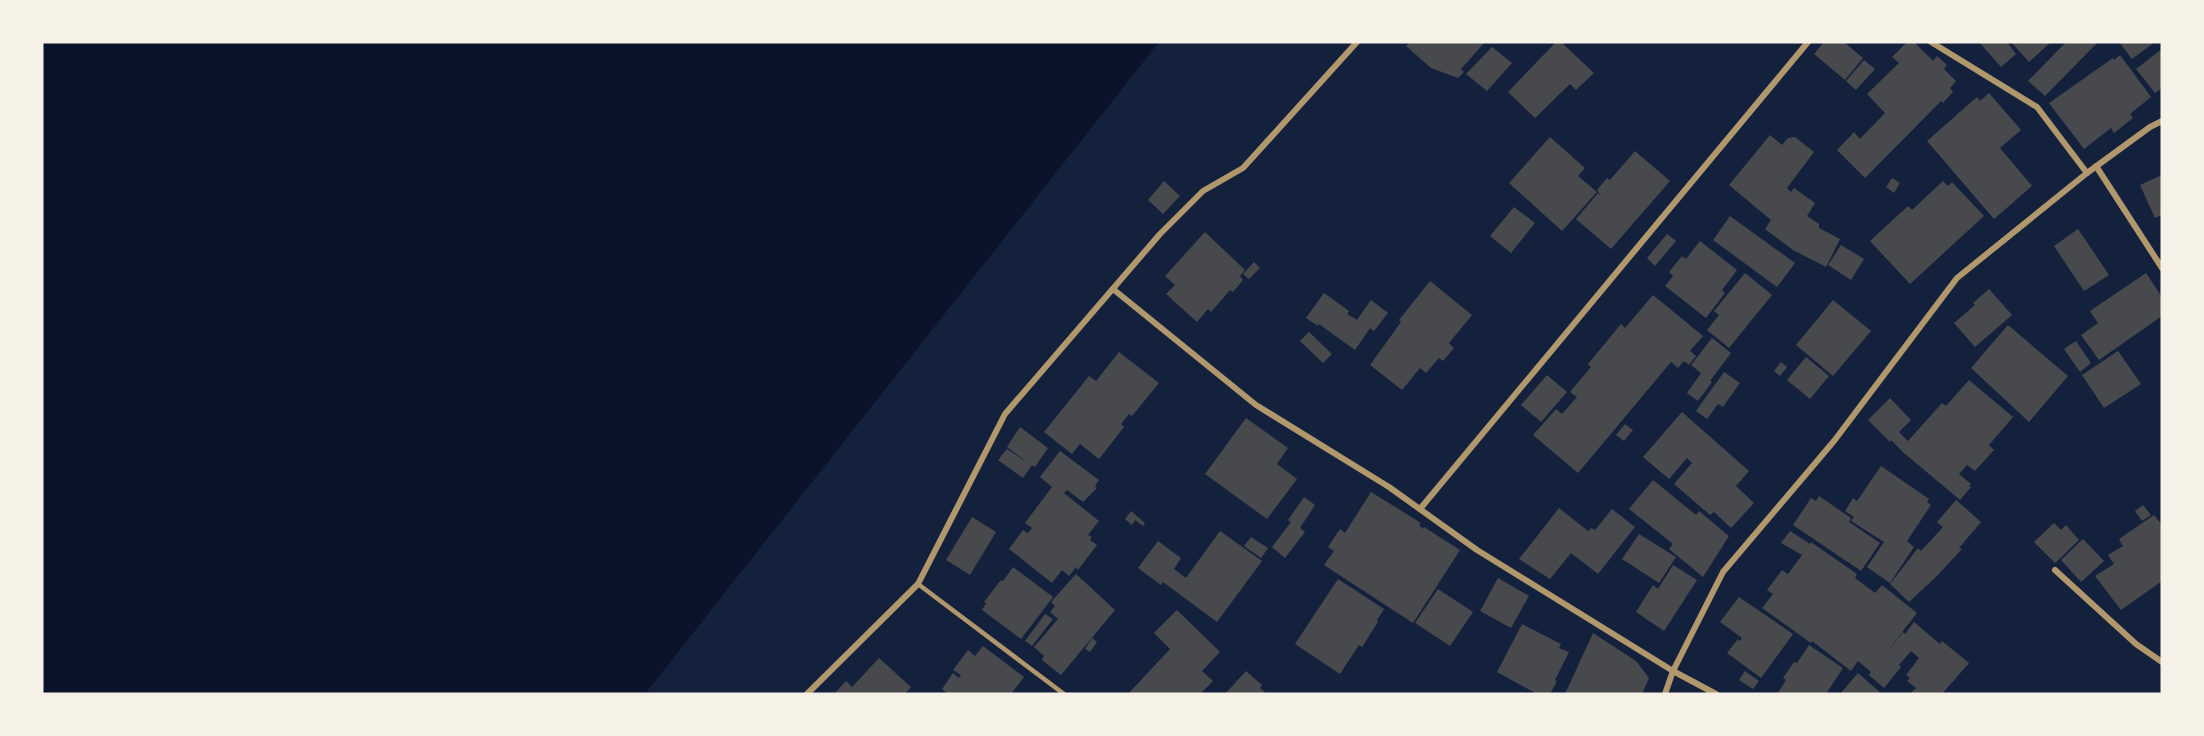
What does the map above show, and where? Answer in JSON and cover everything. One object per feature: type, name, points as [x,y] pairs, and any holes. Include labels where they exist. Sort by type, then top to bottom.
[{"type":"street","points":[[807,694],[918,584],[1005,414],[1160,234],[1203,191],[1243,168],[1357,42]]},
{"type":"street","points":[[1420,509],[1808,42]]},
{"type":"street","points":[[1931,42],[2037,107],[2087,173]]},
{"type":"street","points":[[1665,694],[1672,671],[1723,572],[1834,441],[1957,278],[2096,166],[2150,127],[2162,121]]},
{"type":"street","points":[[2096,166],[2162,268]]},
{"type":"street","points":[[1113,289],[1257,405],[1389,487],[1477,550],[1672,671],[1716,694]]},
{"type":"street","points":[[2055,570],[2136,644],[2162,662]]},
{"type":"lane","points":[[918,584],[1064,694]]},
{"type":"water","points":[[42,42],[1159,42],[645,694],[42,694]]},
{"type":"building","points":[[1410,42],[1485,42],[1461,69],[1464,72],[1458,78],[1431,68],[1406,46]]},
{"type":"building","points":[[1556,42],[1561,42],[1594,73],[1576,90],[1570,84],[1535,118],[1508,92]]},
{"type":"building","points":[[1824,42],[1844,42],[1863,58],[1845,80],[1814,54]]},
{"type":"building","points":[[1907,42],[1914,42],[1933,61],[1937,56],[1947,65],[1944,69],[1956,81],[1950,88],[1953,92],[1943,103],[1941,101],[1865,178],[1837,150],[1854,132],[1860,139],[1885,113],[1867,94],[1899,63],[1892,57]]},
{"type":"building","points":[[1979,42],[2007,42],[2016,54],[2001,67]]},
{"type":"building","points":[[2011,42],[2051,42],[2029,62]]},
{"type":"building","points":[[2066,42],[2098,42],[2045,96],[2028,81]]},
{"type":"building","points":[[2119,42],[2155,42],[2132,59]]},
{"type":"building","points":[[1492,47],[1512,63],[1487,91],[1466,74]]},
{"type":"building","points":[[2162,49],[2162,88],[2155,93],[2136,69]]},
{"type":"building","points":[[2120,55],[2151,97],[2130,114],[2133,118],[2114,133],[2111,128],[2084,149],[2049,103]]},
{"type":"building","points":[[1864,60],[1875,69],[1856,90],[1846,81]]},
{"type":"building","points":[[1989,93],[2021,130],[2000,148],[2032,186],[1994,219],[1927,141],[1977,97],[1980,101]]},
{"type":"building","points":[[1770,135],[1782,145],[1788,138],[1795,137],[1814,152],[1787,188],[1791,192],[1794,188],[1815,203],[1807,216],[1819,224],[1819,228],[1840,239],[1826,267],[1793,250],[1765,229],[1771,220],[1729,185]]},
{"type":"building","points":[[1550,137],[1585,168],[1578,176],[1597,192],[1562,231],[1509,183]]},
{"type":"building","points":[[1635,151],[1670,181],[1611,249],[1576,219],[1598,193],[1601,196],[1597,190],[1607,178],[1610,180]]},
{"type":"building","points":[[2162,175],[2162,215],[2155,218],[2140,185]]},
{"type":"building","points":[[1892,178],[1900,183],[1894,193],[1886,187]]},
{"type":"building","points":[[1164,181],[1180,196],[1163,214],[1148,200]]},
{"type":"building","points":[[1943,181],[1948,186],[1952,182],[1984,216],[1910,284],[1870,241],[1908,206],[1912,210]]},
{"type":"building","points":[[1514,207],[1535,223],[1511,253],[1490,236]]},
{"type":"building","points":[[1730,216],[1795,263],[1777,287],[1713,240]]},
{"type":"building","points":[[2078,229],[2109,275],[2084,291],[2054,246]]},
{"type":"building","points":[[1205,232],[1245,270],[1240,276],[1243,280],[1233,292],[1230,290],[1211,312],[1208,309],[1197,322],[1166,294],[1175,285],[1165,276]]},
{"type":"building","points":[[1667,234],[1676,241],[1655,266],[1647,258]]},
{"type":"building","points":[[1700,241],[1737,270],[1722,290],[1725,293],[1706,318],[1665,286],[1673,276],[1669,272],[1682,256],[1686,259]]},
{"type":"building","points":[[1841,245],[1864,259],[1851,280],[1828,265]]},
{"type":"building","points":[[1254,262],[1260,268],[1249,279],[1243,274]]},
{"type":"building","points":[[1745,273],[1772,295],[1729,348],[1707,330],[1719,315],[1714,311]]},
{"type":"building","points":[[2146,273],[2162,297],[2162,316],[2099,360],[2081,335],[2098,323],[2090,311]]},
{"type":"building","points":[[1430,281],[1472,315],[1449,343],[1454,348],[1443,361],[1439,358],[1426,373],[1420,368],[1402,390],[1370,365],[1401,322],[1399,320]]},
{"type":"building","points":[[1989,289],[2012,315],[1975,347],[1954,323]]},
{"type":"building","points":[[1324,293],[1349,311],[1347,314],[1357,320],[1371,300],[1388,313],[1374,331],[1370,328],[1355,350],[1319,324],[1318,326],[1306,318]]},
{"type":"building","points":[[1653,295],[1703,336],[1690,351],[1696,356],[1689,365],[1684,361],[1678,368],[1671,362],[1578,473],[1533,435],[1556,409],[1562,414],[1577,397],[1570,392],[1591,367],[1588,364],[1621,324],[1625,328]]},
{"type":"building","points":[[1833,300],[1871,331],[1833,376],[1796,345]]},
{"type":"building","points":[[2008,325],[2068,376],[2029,422],[1971,368]]},
{"type":"building","points":[[1309,332],[1332,354],[1323,363],[1300,341]]},
{"type":"building","points":[[1712,338],[1731,353],[1698,401],[1687,393],[1701,373],[1691,365]]},
{"type":"building","points":[[2076,341],[2091,363],[2080,372],[2064,349]]},
{"type":"building","points":[[2118,351],[2141,384],[2104,408],[2082,375]]},
{"type":"building","points":[[1119,352],[1159,383],[1132,416],[1129,414],[1121,424],[1124,427],[1099,459],[1080,444],[1072,454],[1044,432],[1089,376],[1096,381]]},
{"type":"building","points":[[1806,357],[1829,376],[1810,399],[1787,380]]},
{"type":"building","points":[[1781,362],[1787,367],[1780,376],[1774,371]]},
{"type":"building","points":[[1724,372],[1740,383],[1723,407],[1718,404],[1707,419],[1696,411]]},
{"type":"building","points":[[1547,375],[1567,392],[1541,422],[1521,405]]},
{"type":"building","points":[[1969,380],[2013,417],[1989,445],[1994,450],[1975,471],[1967,465],[1959,474],[1971,484],[1960,500],[1891,440],[1890,442],[1868,420],[1890,398],[1911,420],[1899,432],[1908,441],[1942,403],[1946,406]]},
{"type":"building","points":[[1682,412],[1749,471],[1736,486],[1754,503],[1731,528],[1714,512],[1710,515],[1674,484],[1692,463],[1687,458],[1669,479],[1643,457]]},
{"type":"building","points":[[1246,418],[1288,448],[1277,464],[1297,479],[1267,519],[1205,474]]},
{"type":"building","points":[[1625,424],[1633,430],[1624,441],[1616,435]]},
{"type":"building","points":[[1020,427],[1048,448],[1035,467],[1032,465],[1023,478],[998,460],[1007,449],[1028,463],[1007,447]]},
{"type":"building","points":[[1060,451],[1099,480],[1095,486],[1097,488],[1083,502],[1067,490],[1064,493],[1099,521],[1088,535],[1092,537],[1090,540],[1097,545],[1078,570],[1076,567],[1069,576],[1062,570],[1052,583],[1009,549],[1023,530],[1028,533],[1032,528],[1025,523],[1052,487],[1040,477]]},
{"type":"building","points":[[1881,466],[1929,499],[1927,502],[1931,505],[1907,541],[1914,547],[1890,583],[1867,567],[1884,542],[1851,521],[1854,517],[1845,511],[1853,498],[1857,501]]},
{"type":"building","points":[[1653,480],[1696,515],[1699,511],[1729,536],[1703,577],[1669,549],[1673,544],[1629,509]]},
{"type":"building","points":[[1371,492],[1421,523],[1419,525],[1423,529],[1424,527],[1460,550],[1413,623],[1324,565],[1334,551],[1328,547],[1340,529],[1345,533]]},
{"type":"building","points":[[1819,496],[1851,518],[1849,522],[1880,543],[1861,571],[1793,525],[1811,498],[1816,501]]},
{"type":"building","points":[[1304,497],[1315,505],[1300,528],[1305,532],[1285,558],[1272,547],[1291,522],[1288,520]]},
{"type":"building","points":[[1956,500],[1981,522],[1959,548],[1962,549],[1909,602],[1890,584],[1918,548],[1921,551],[1943,527],[1937,522]]},
{"type":"building","points":[[2143,505],[2151,515],[2142,521],[2135,511]]},
{"type":"building","points":[[1559,508],[1588,531],[1591,528],[1595,530],[1612,509],[1635,527],[1598,574],[1571,553],[1550,579],[1519,559]]},
{"type":"building","points":[[1131,511],[1145,523],[1143,526],[1135,520],[1132,525],[1125,519]]},
{"type":"building","points":[[2154,515],[2162,525],[2162,581],[2121,610],[2095,576],[2114,564],[2108,555],[2123,546],[2119,539]]},
{"type":"building","points":[[972,517],[996,532],[970,575],[946,560]]},
{"type":"building","points":[[2054,523],[2061,530],[2066,525],[2079,540],[2055,563],[2034,542]]},
{"type":"building","points":[[1220,531],[1262,561],[1217,622],[1163,582],[1161,585],[1138,568],[1158,541],[1181,558],[1174,569],[1186,578]]},
{"type":"building","points":[[1790,531],[1810,544],[1811,542],[1857,574],[1855,578],[1875,593],[1882,585],[1917,613],[1882,658],[1914,622],[1940,644],[1942,641],[1969,663],[1942,694],[1910,694],[1916,688],[1907,681],[1910,678],[1906,675],[1919,658],[1911,651],[1884,688],[1858,661],[1851,671],[1812,641],[1811,643],[1762,608],[1773,594],[1767,590],[1782,570],[1788,574],[1802,555],[1781,543]]},
{"type":"building","points":[[1639,534],[1676,557],[1659,583],[1622,559]]},
{"type":"building","points":[[1251,537],[1268,548],[1261,558],[1244,546]]},
{"type":"building","points":[[2083,539],[2104,561],[2081,582],[2061,560]]},
{"type":"building","points":[[1673,565],[1697,580],[1664,631],[1636,612],[1653,585],[1658,589]]},
{"type":"building","points":[[1013,567],[1053,597],[1021,639],[982,610],[986,603],[984,602]]},
{"type":"building","points":[[1076,574],[1115,610],[1061,675],[1042,660],[1044,656],[1034,647],[1058,619],[1050,612],[1055,606],[1051,602]]},
{"type":"building","points":[[1498,578],[1529,596],[1511,628],[1480,611]]},
{"type":"building","points":[[1338,579],[1384,609],[1362,647],[1359,645],[1340,674],[1295,644]]},
{"type":"building","points":[[1438,589],[1473,612],[1450,646],[1415,623]]},
{"type":"building","points":[[1739,597],[1793,634],[1761,678],[1727,653],[1738,639],[1740,641],[1742,638],[1720,622]]},
{"type":"building","points":[[1177,610],[1220,652],[1202,671],[1213,681],[1200,694],[1128,694],[1170,649],[1154,633]]},
{"type":"building","points":[[1045,614],[1053,619],[1032,646],[1025,641]]},
{"type":"building","points":[[1522,624],[1561,644],[1559,648],[1569,652],[1550,694],[1537,694],[1497,672]]},
{"type":"building","points":[[1593,633],[1636,661],[1649,678],[1642,694],[1565,694]]},
{"type":"building","points":[[1092,638],[1097,642],[1090,652],[1085,649]]},
{"type":"building","points":[[1809,645],[1843,668],[1826,694],[1777,694],[1786,680],[1783,678]]},
{"type":"building","points":[[983,646],[1024,677],[1011,694],[948,694],[942,689],[953,673],[959,678],[961,675],[953,670],[968,650],[975,656]]},
{"type":"building","points":[[879,658],[911,687],[905,694],[834,694],[846,681],[852,687]]},
{"type":"building","points":[[1246,671],[1262,685],[1260,688],[1267,694],[1225,694]]},
{"type":"building","points":[[1745,671],[1759,681],[1753,689],[1739,680]]},
{"type":"building","points":[[1858,673],[1882,694],[1840,694]]}]
